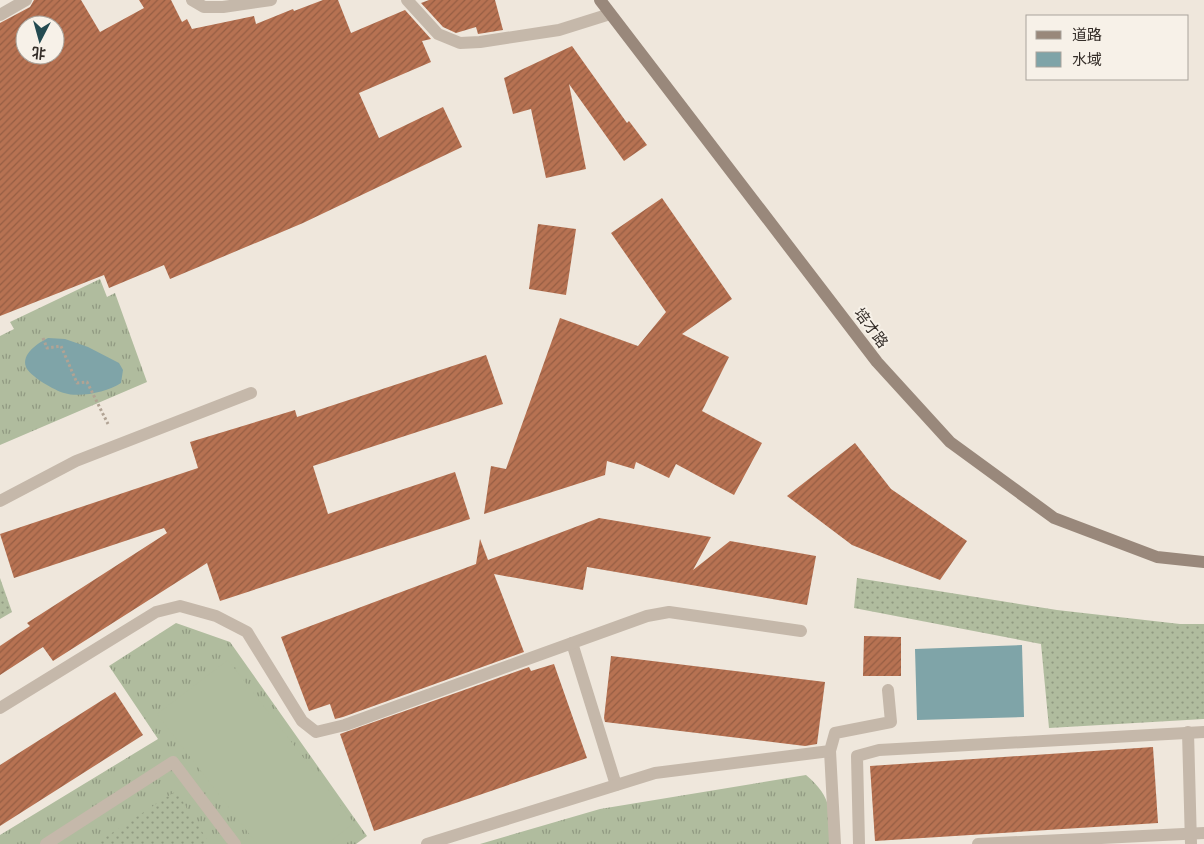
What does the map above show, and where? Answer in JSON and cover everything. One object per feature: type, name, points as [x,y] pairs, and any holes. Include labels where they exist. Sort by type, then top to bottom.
[{"type":"street","name":"培才路","points":[[600,0],[877,362],[950,442],[1054,518],[1157,557],[1204,562]]},
{"type":"lane","points":[[0,15],[26,0]]},
{"type":"lane","points":[[192,0],[204,7],[223,7],[271,0]]},
{"type":"lane","points":[[407,0],[438,34],[460,43],[559,30],[610,14]]},
{"type":"lane","points":[[0,501],[76,462],[250,394]]},
{"type":"lane","points":[[0,708],[156,612],[180,606],[216,616],[247,632],[302,721],[316,732],[345,726],[646,616],[669,612],[801,631]]},
{"type":"lane","points":[[572,644],[616,785]]},
{"type":"lane","points":[[835,844],[830,751],[835,733],[891,722],[888,690]]},
{"type":"lane","points":[[1188,732],[1191,839]]},
{"type":"lane","points":[[859,844],[857,756],[879,750],[1204,732]]},
{"type":"lane","points":[[427,844],[655,773],[830,751]]},
{"type":"lane","points":[[46,844],[173,762],[235,844]]},
{"type":"lane","points":[[978,844],[1191,839],[1204,833]]},
{"type":"path","points":[[42,338],[48,348],[61,346],[77,383],[87,382],[119,445]]},
{"type":"green space","points":[[100,279],[107,297],[115,293],[147,382],[0,445],[0,336],[14,329],[10,322]]},
{"type":"green space","points":[[0,578],[12,612],[0,619]]},
{"type":"green space","points":[[857,578],[1057,610],[1180,624],[1204,624],[1204,719],[1049,728],[1041,644],[854,608]]},
{"type":"green space","points":[[176,623],[230,642],[367,836],[356,844],[0,844],[0,835],[158,739],[109,666]]},
{"type":"green space","points":[[228,660],[354,823],[327,844],[257,844],[157,714]]},
{"type":"green space","points":[[806,775],[826,799],[829,814],[830,844],[480,844],[600,809]]},
{"type":"green space","points":[[176,791],[210,844],[95,844]]},
{"type":"water","points":[[48,338],[65,339],[88,347],[119,363],[123,370],[121,383],[101,391],[78,395],[60,392],[43,383],[28,371],[25,362],[31,349]]},
{"type":"water","points":[[1022,645],[1024,717],[917,720],[915,649]]},
{"type":"building","points":[[34,0],[81,0],[100,32],[144,8],[139,0],[171,0],[182,22],[187,19],[192,29],[254,16],[256,24],[293,9],[294,11],[323,0],[338,0],[351,33],[405,10],[431,39],[422,41],[431,62],[359,93],[379,138],[443,107],[462,147],[303,223],[170,279],[164,265],[109,288],[104,275],[0,316],[0,23],[30,7]]},
{"type":"building","points":[[429,0],[495,0],[503,30],[478,34],[476,27],[456,33],[443,27],[421,3]]},
{"type":"building","points":[[572,46],[627,123],[629,121],[647,145],[624,161],[569,84],[586,169],[546,178],[531,109],[513,114],[504,78]]},
{"type":"building","points":[[662,198],[732,299],[682,334],[729,357],[702,411],[762,443],[734,495],[676,464],[669,478],[636,462],[634,469],[607,461],[605,475],[484,514],[491,466],[506,469],[560,318],[638,346],[666,312],[611,233]]},
{"type":"building","points":[[538,224],[576,229],[566,295],[529,289]]},
{"type":"building","points":[[486,355],[503,404],[313,466],[328,514],[455,472],[470,519],[220,601],[207,563],[53,661],[43,647],[0,675],[0,646],[30,626],[27,623],[167,533],[164,528],[14,578],[0,534],[198,468],[190,442],[295,410],[297,417]]},
{"type":"building","points":[[855,443],[891,489],[967,541],[940,580],[852,545],[787,496]]},
{"type":"building","points":[[599,518],[711,537],[693,570],[730,541],[816,556],[807,605],[587,567],[583,590],[494,574],[524,652],[343,717],[335,719],[330,704],[309,711],[281,637],[476,564],[480,539],[488,560]]},
{"type":"building","points":[[864,636],[901,637],[901,676],[863,676]]},
{"type":"building","points":[[611,656],[825,682],[817,744],[805,746],[605,722]]},
{"type":"building","points":[[554,664],[587,758],[374,831],[340,734],[529,667],[531,671]]},
{"type":"building","points":[[115,692],[143,735],[0,826],[0,765]]},
{"type":"building","points":[[1153,747],[1158,823],[875,841],[870,766]]}]
